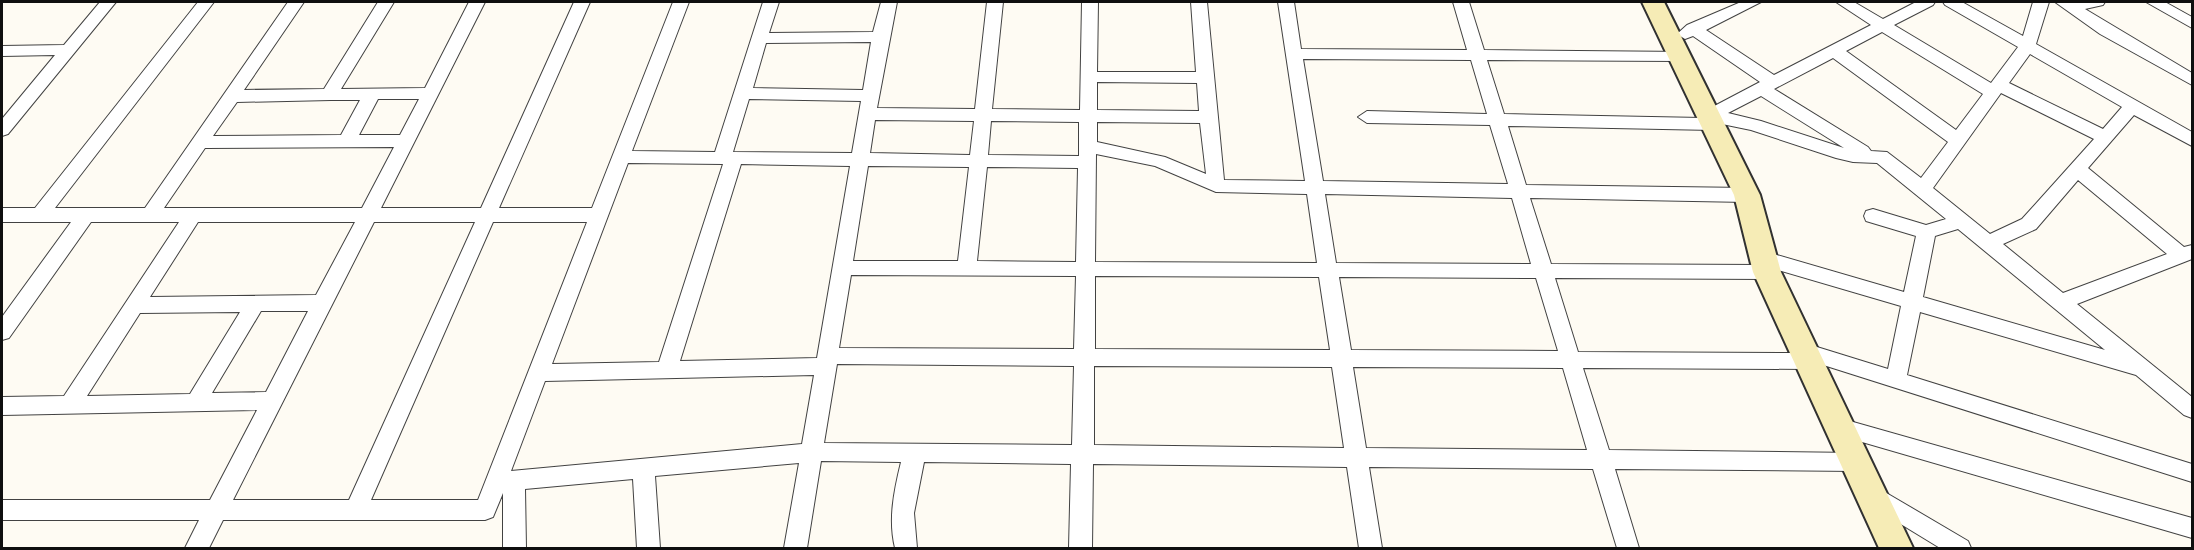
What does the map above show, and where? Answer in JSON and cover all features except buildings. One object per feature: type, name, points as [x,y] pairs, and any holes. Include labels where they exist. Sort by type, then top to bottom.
[{"type":"street","points":[[2,129],[10,110],[68,50],[108,2]]},
{"type":"street","points":[[40,215],[206,2]]},
{"type":"street","points":[[150,215],[296,2]]},
{"type":"street","points":[[329,95],[386,2]]},
{"type":"street","points":[[197,549],[477,2]]},
{"type":"street","points":[[356,509],[582,2]]},
{"type":"street","points":[[2,510],[484,510],[505,481],[537,373],[681,2]]},
{"type":"street","points":[[666,370],[728,158],[743,93],[771,2]]},
{"type":"street","points":[[796,549],[880,37],[889,2]]},
{"type":"street","points":[[967,269],[995,2]]},
{"type":"street","points":[[1081,549],[1090,2]]},
{"type":"street","points":[[1199,2],[1216,186]]},
{"type":"street","points":[[1286,2],[1371,549]]},
{"type":"street","points":[[1461,2],[1628,549]]},
{"type":"street","points":[[1653,2],[1681,42],[1711,120],[1747,195],[1765,265],[1896,549]]},
{"type":"street","points":[[1294,54],[1478,55],[1681,42],[1753,2]]},
{"type":"street","points":[[1844,2],[1996,89],[2105,137]]},
{"type":"street","points":[[1711,120],[1766,85],[1927,2]]},
{"type":"street","points":[[1951,2],[2193,140]]},
{"type":"street","points":[[1922,190],[2028,45],[2041,2]]},
{"type":"street","points":[[2068,4],[2097,2]]},
{"type":"street","points":[[2154,2],[2193,22]]},
{"type":"street","points":[[2068,4],[2106,30],[2193,80]]},
{"type":"street","points":[[759,38],[880,37]]},
{"type":"street","points":[[1681,42],[1766,85],[1874,158]]},
{"type":"street","points":[[5,55],[68,50]]},
{"type":"street","points":[[1833,50],[1958,140]]},
{"type":"street","points":[[1089,77],[1205,78]]},
{"type":"street","points":[[231,96],[430,93]]},
{"type":"street","points":[[743,93],[983,115],[1208,117]]},
{"type":"street","points":[[347,141],[372,94]]},
{"type":"street","points":[[1988,243],[2029,224],[2133,105]]},
{"type":"street","points":[[1367,117],[1497,121],[1711,120],[1755,124],[1833,151],[1874,158],[1881,156],[2193,410]]},
{"type":"street","points":[[200,142],[406,141]]},
{"type":"street","points":[[621,157],[978,161],[1088,154],[1159,161],[1216,186],[1520,193],[1747,195]]},
{"type":"street","points":[[2077,169],[2188,255]]},
{"type":"street","points":[[2,215],[488,213],[598,215]]},
{"type":"street","points":[[2,332],[86,215]]},
{"type":"street","points":[[70,405],[193,215]]},
{"type":"street","points":[[1873,216],[1926,232],[1960,221]]},
{"type":"street","points":[[1896,380],[1926,232]]},
{"type":"street","points":[[2061,302],[2188,255]]},
{"type":"street","points":[[842,268],[1543,271],[1765,265],[1912,302],[2144,370]]},
{"type":"street","points":[[196,402],[256,303]]},
{"type":"street","points":[[135,305],[323,303]]},
{"type":"street","points":[[537,373],[666,370],[827,361],[1084,358],[1570,360],[1806,356],[1896,380],[2193,473]]},
{"type":"street","points":[[2,406],[273,401]]},
{"type":"street","points":[[1839,427],[2193,528]]},
{"type":"street","points":[[505,481],[812,452],[1856,462]]},
{"type":"street","points":[[906,549],[902,534],[906,488],[915,453]]},
{"type":"street","points":[[642,468],[649,549]]},
{"type":"street","points":[[505,481],[515,549]]},
{"type":"street","points":[[1871,494],[1960,549]]}]
